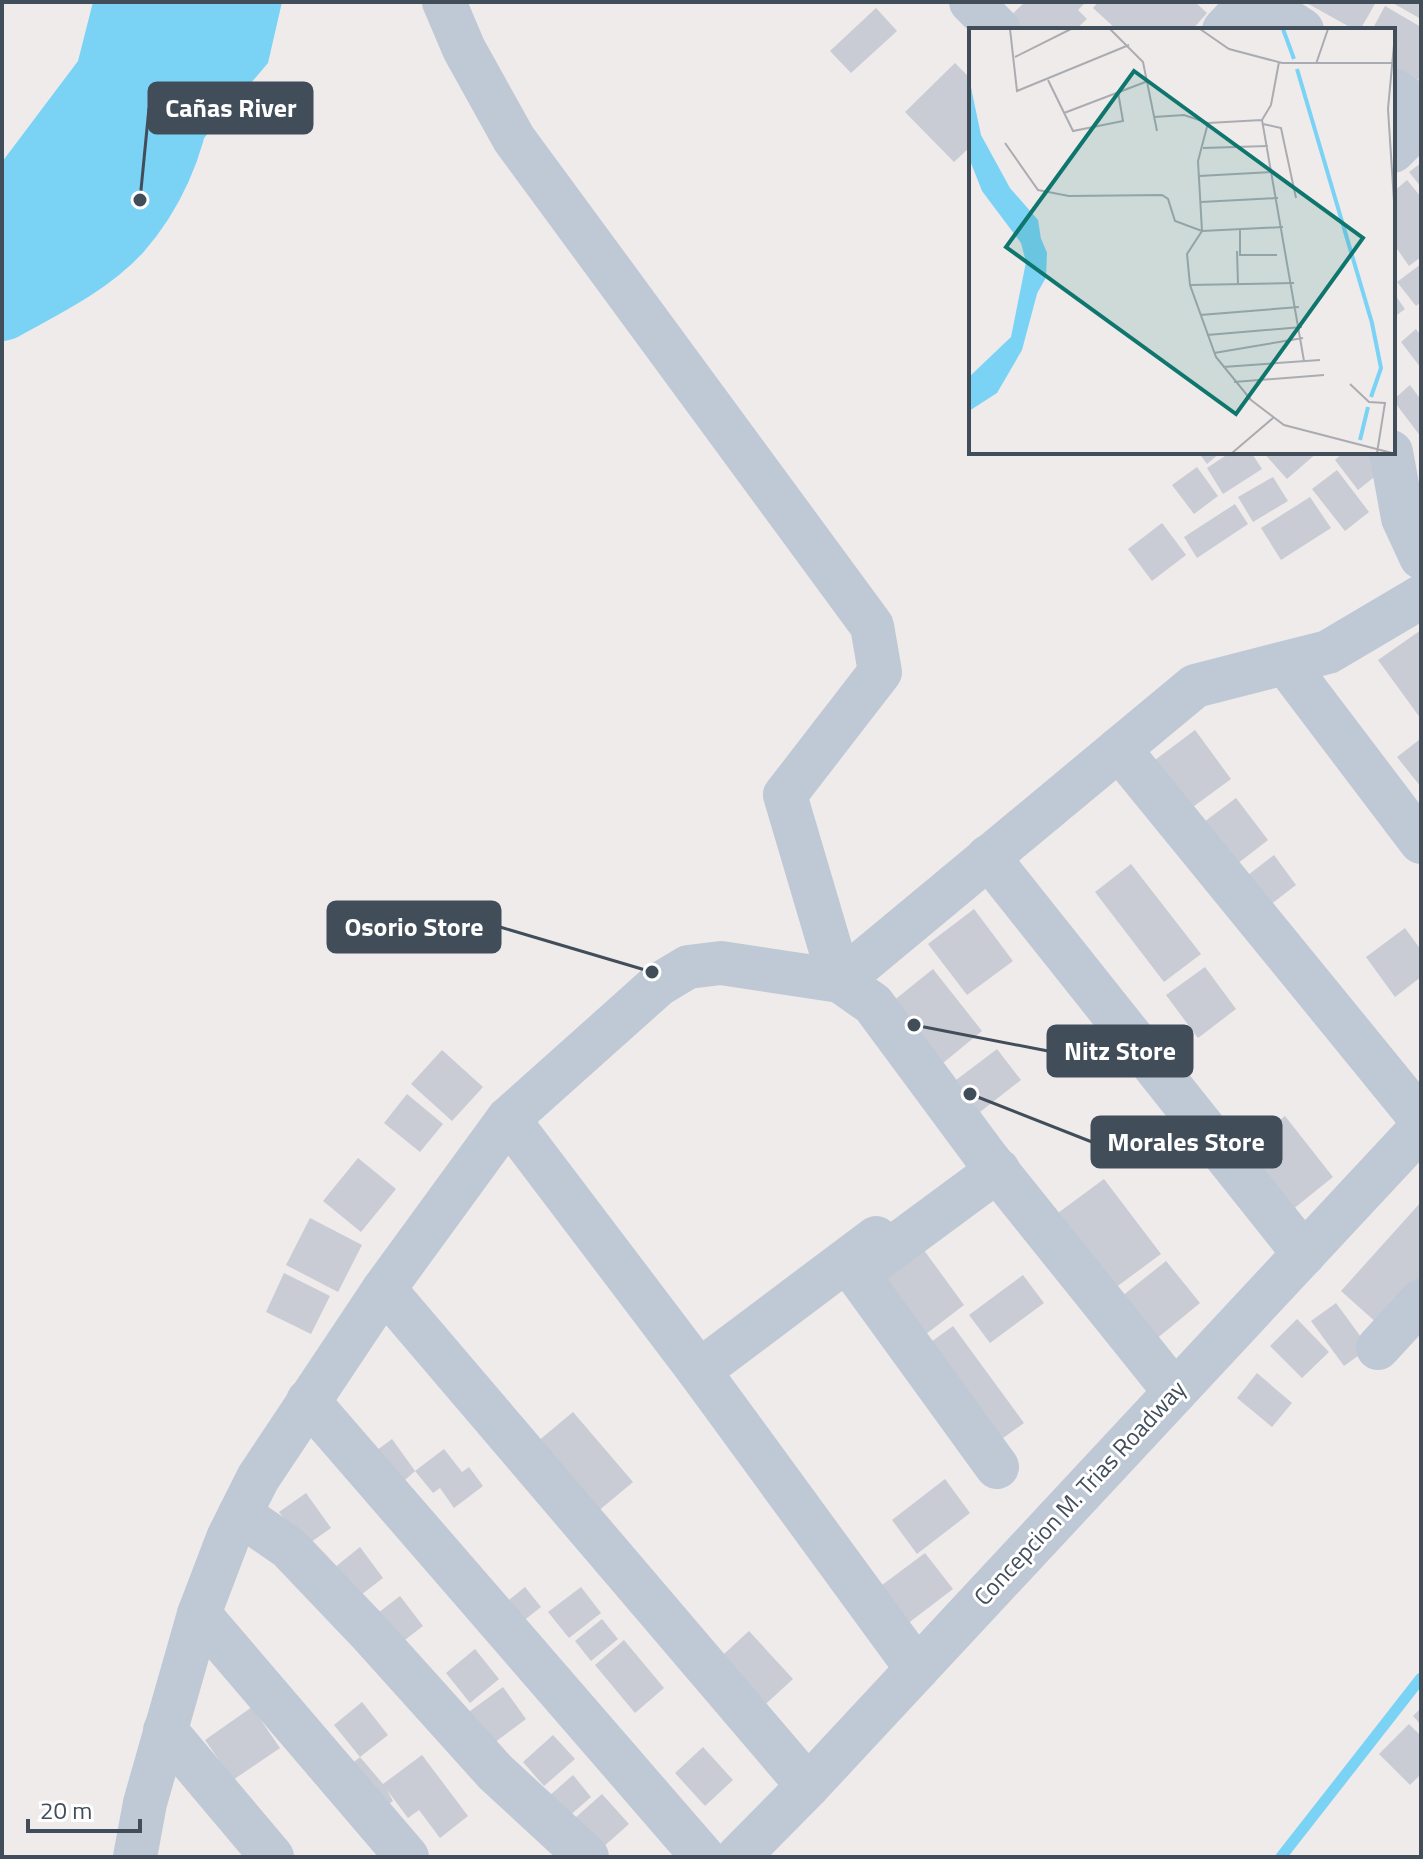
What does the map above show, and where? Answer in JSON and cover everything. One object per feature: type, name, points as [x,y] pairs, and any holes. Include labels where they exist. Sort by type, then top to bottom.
[{"type":"street","points":[[444,2],[464,49],[514,139],[872,626],[880,672],[785,795],[840,981]]},
{"type":"street","points":[[971,2],[997,28]]},
{"type":"street","points":[[1226,28],[1250,2]]},
{"type":"street","points":[[1259,2],[1299,28]]},
{"type":"street","points":[[1395,91],[1421,108]]},
{"type":"street","points":[[1395,149],[1421,123]]},
{"type":"street","points":[[1391,454],[1403,518],[1421,557]]},
{"type":"street","points":[[840,981],[1195,686],[1328,652],[1421,597]]},
{"type":"street","points":[[1286,664],[1421,842]]},
{"type":"street","points":[[1119,749],[1421,1119]]},
{"type":"street","points":[[988,857],[1304,1254]]},
{"type":"street","points":[[135,1857],[145,1803],[199,1614],[228,1538],[258,1478],[384,1289],[508,1119],[658,985],[688,967],[721,963],[840,981],[873,1004],[993,1164],[1175,1392]]},
{"type":"street","points":[[508,1119],[699,1371],[917,1669]]},
{"type":"street","name":"Concepcion M. Trias Roadway","points":[[738,1857],[808,1786],[1421,1128]]},
{"type":"street","points":[[699,1371],[993,1164]]},
{"type":"street","points":[[993,1164],[857,1274],[997,1467]]},
{"type":"street","points":[[384,1289],[808,1786]]},
{"type":"street","points":[[1378,1348],[1421,1301]]},
{"type":"street","points":[[308,1401],[703,1857]]},
{"type":"street","points":[[240,1514],[289,1548],[495,1772],[587,1857]]},
{"type":"street","points":[[199,1614],[407,1857]]},
{"type":"street","points":[[165,1730],[272,1857]]},
{"type":"water","points":[[93,2],[282,2],[268,63],[154,197],[61,268],[2,298],[2,162],[78,61]]},
{"type":"building","points":[[1025,2],[1086,2],[1078,10],[1087,19],[1077,28],[1013,28],[1006,20]]},
{"type":"building","points":[[1098,2],[1195,2],[1207,13],[1194,28],[1115,28],[1093,8]]},
{"type":"building","points":[[1305,2],[1376,2],[1361,28],[1351,28]]},
{"type":"building","points":[[1391,2],[1421,2],[1421,19]]},
{"type":"building","points":[[1385,6],[1421,27],[1421,75],[1418,80],[1395,67],[1395,28],[1373,28]]},
{"type":"building","points":[[876,8],[897,31],[851,73],[830,51]]},
{"type":"building","points":[[955,63],[969,75],[969,148],[954,162],[905,112]]},
{"type":"building","points":[[1421,163],[1421,187],[1409,172]]},
{"type":"building","points":[[1407,180],[1421,197],[1421,257],[1409,266],[1395,246],[1395,190]]},
{"type":"building","points":[[1421,264],[1421,302],[1416,306],[1397,282]]},
{"type":"building","points":[[1395,295],[1405,309],[1395,316]]},
{"type":"building","points":[[1416,329],[1421,336],[1421,368],[1401,342]]},
{"type":"building","points":[[1410,385],[1421,400],[1421,437],[1395,403],[1395,398]]},
{"type":"building","points":[[1200,454],[1219,454],[1207,464]]},
{"type":"building","points":[[1228,454],[1252,454],[1262,469],[1223,494],[1207,468]]},
{"type":"building","points":[[1265,454],[1316,454],[1287,479]]},
{"type":"building","points":[[1342,454],[1379,454],[1388,466],[1358,490],[1335,460]]},
{"type":"building","points":[[1197,467],[1218,496],[1194,514],[1172,485]]},
{"type":"building","points":[[1337,470],[1369,512],[1345,531],[1312,489]]},
{"type":"building","points":[[1273,477],[1288,501],[1253,522],[1238,497]]},
{"type":"building","points":[[1310,497],[1331,528],[1281,560],[1261,528]]},
{"type":"building","points":[[1235,504],[1248,524],[1197,558],[1184,537]]},
{"type":"building","points":[[1162,523],[1186,555],[1152,581],[1128,549]]},
{"type":"building","points":[[1421,630],[1421,719],[1378,660]]},
{"type":"building","points":[[1195,730],[1231,779],[1186,812],[1151,763]]},
{"type":"building","points":[[1419,740],[1421,743],[1421,787],[1397,757]]},
{"type":"building","points":[[1236,798],[1268,840],[1228,871],[1196,828]]},
{"type":"building","points":[[1274,855],[1296,885],[1261,912],[1239,882]]},
{"type":"building","points":[[1131,864],[1201,954],[1164,982],[1095,892]]},
{"type":"building","points":[[974,909],[1013,961],[967,995],[928,944]]},
{"type":"building","points":[[1405,928],[1421,950],[1421,977],[1395,997],[1366,957]]},
{"type":"building","points":[[1205,967],[1236,1009],[1198,1038],[1166,995]]},
{"type":"building","points":[[933,969],[982,1031],[943,1063],[892,1002]]},
{"type":"building","points":[[997,1049],[1021,1080],[980,1112],[956,1080]]},
{"type":"building","points":[[442,1050],[483,1087],[452,1121],[411,1084]]},
{"type":"building","points":[[407,1094],[443,1124],[420,1152],[384,1123]]},
{"type":"building","points":[[1285,1116],[1333,1177],[1287,1214],[1239,1152]]},
{"type":"building","points":[[358,1158],[396,1189],[361,1232],[323,1201]]},
{"type":"building","points":[[1104,1179],[1161,1254],[1115,1288],[1058,1213]]},
{"type":"building","points":[[1421,1202],[1421,1294],[1387,1332],[1341,1291]]},
{"type":"building","points":[[310,1218],[362,1245],[338,1292],[286,1265]]},
{"type":"building","points":[[918,1242],[964,1305],[913,1344],[866,1281]]},
{"type":"building","points":[[1166,1261],[1200,1303],[1155,1340],[1121,1297]]},
{"type":"building","points":[[284,1273],[330,1296],[311,1334],[266,1312]]},
{"type":"building","points":[[1023,1275],[1044,1303],[990,1343],[969,1315]]},
{"type":"building","points":[[1336,1303],[1369,1348],[1344,1366],[1311,1321]]},
{"type":"building","points":[[1297,1319],[1329,1352],[1302,1378],[1270,1346]]},
{"type":"building","points":[[953,1326],[1024,1423],[992,1446],[920,1350]]},
{"type":"building","points":[[1257,1373],[1292,1403],[1272,1427],[1237,1398]]},
{"type":"building","points":[[573,1412],[633,1482],[590,1518],[531,1447]]},
{"type":"building","points":[[392,1439],[415,1471],[395,1489],[369,1456]]},
{"type":"building","points":[[444,1449],[462,1472],[469,1467],[483,1486],[454,1508],[440,1488],[433,1493],[415,1471]]},
{"type":"building","points":[[945,1479],[970,1513],[917,1554],[892,1520]]},
{"type":"building","points":[[306,1493],[331,1528],[304,1547],[279,1512]]},
{"type":"building","points":[[360,1547],[383,1578],[357,1598],[334,1568]]},
{"type":"building","points":[[925,1553],[953,1589],[898,1631],[870,1594]]},
{"type":"building","points":[[525,1587],[541,1607],[513,1629],[498,1609]]},
{"type":"building","points":[[581,1587],[601,1613],[569,1638],[548,1612]]},
{"type":"building","points":[[400,1596],[423,1626],[397,1646],[374,1616]]},
{"type":"building","points":[[602,1619],[618,1639],[591,1661],[575,1641]]},
{"type":"building","points":[[749,1631],[793,1679],[757,1712],[713,1664]]},
{"type":"building","points":[[624,1640],[664,1688],[635,1713],[595,1665]]},
{"type":"building","points":[[475,1649],[499,1679],[470,1703],[446,1673]]},
{"type":"building","points":[[503,1687],[526,1719],[490,1746],[466,1714]]},
{"type":"building","points":[[362,1702],[388,1735],[360,1757],[334,1725]]},
{"type":"building","points":[[252,1707],[280,1748],[233,1780],[205,1740]]},
{"type":"building","points":[[1421,1708],[1421,1725],[1413,1716]]},
{"type":"building","points":[[1409,1724],[1421,1736],[1421,1774],[1410,1785],[1379,1754]]},
{"type":"building","points":[[553,1735],[575,1759],[544,1786],[523,1762]]},
{"type":"building","points":[[703,1747],[733,1780],[705,1806],[675,1773]]},
{"type":"building","points":[[422,1755],[468,1816],[440,1838],[419,1810],[408,1818],[387,1790],[393,1801],[377,1813],[344,1770],[360,1757],[383,1784]]},
{"type":"building","points":[[573,1775],[591,1797],[567,1818],[548,1797]]},
{"type":"building","points":[[602,1794],[629,1824],[602,1848],[575,1818]]},
{"type":"waterway","points":[[2,308],[64,274],[93,253],[119,230],[141,201],[158,169],[171,134],[188,2]]},
{"type":"waterway","points":[[1281,1857],[1421,1678]]},
{"type":"place","name":"Cañas River","points":[[140,200]]},
{"type":"place","name":"Osorio Store","points":[[652,972]]},
{"type":"place","name":"Nitz Store","points":[[914,1025]]},
{"type":"place","name":"Morales Store","points":[[970,1094]]}]
